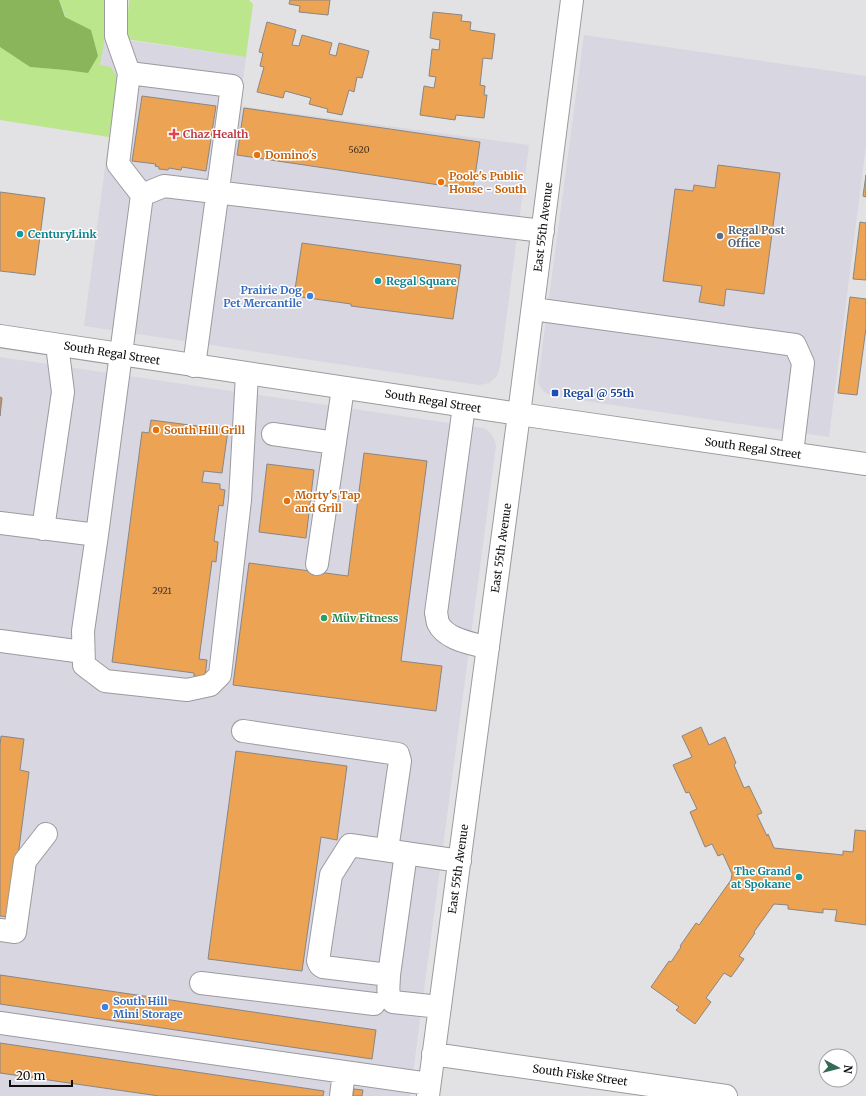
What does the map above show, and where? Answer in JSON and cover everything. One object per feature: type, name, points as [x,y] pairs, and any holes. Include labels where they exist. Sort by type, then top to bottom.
[{"type":"street","points":[[116,0],[116,36],[129,73],[118,164],[142,195],[83,631],[84,665],[105,681],[187,690],[210,685],[220,675],[240,500],[247,374]]},
{"type":"street","name":"East 55th Avenue","points":[[429,1090],[533,309],[572,0]]},
{"type":"street","points":[[129,73],[232,86],[219,192],[194,366]]},
{"type":"street","points":[[142,195],[164,186],[543,231]]},
{"type":"street","points":[[533,309],[795,345],[803,363],[792,453]]},
{"type":"street","name":"South Regal Street","points":[[0,336],[247,374],[866,464]]},
{"type":"street","points":[[43,528],[63,392],[57,345]]},
{"type":"street","points":[[317,564],[343,388]]},
{"type":"street","points":[[464,406],[436,613],[438,623],[452,637],[488,648]]},
{"type":"street","points":[[273,434],[334,443]]},
{"type":"street","points":[[0,524],[97,535]]},
{"type":"street","points":[[0,641],[84,652]]},
{"type":"street","points":[[243,731],[398,754],[400,761],[388,993],[389,998],[393,1002],[440,1007]]},
{"type":"street","points":[[0,930],[15,932],[25,861],[46,834]]},
{"type":"street","points":[[390,975],[323,967],[320,965],[318,961],[331,875],[350,845],[460,861]]},
{"type":"street","points":[[339,1000],[342,969]]},
{"type":"street","points":[[200,983],[374,1004]]},
{"type":"street","points":[[0,1023],[344,1072],[429,1090]]},
{"type":"street","name":"South Fiske Street","points":[[434,1054],[726,1096]]},
{"type":"street","points":[[341,1096],[344,1072]]},
{"type":"shaded area","points":[[584,35],[866,76],[866,145],[829,437],[552,396],[544,392],[540,387],[538,380]]},
{"type":"shaded area","points":[[105,37],[246,57],[240,106],[529,145],[500,367],[497,376],[489,383],[479,385],[84,326],[117,77],[100,65]]},
{"type":"shaded area","points":[[0,357],[483,428],[490,432],[494,439],[496,446],[410,1096],[0,1096],[0,977],[307,1021],[0,976]]},
{"type":"green space","points":[[0,0],[59,0],[65,17],[91,30],[98,56],[88,73],[30,67],[0,47]]},
{"type":"green space","points":[[59,0],[104,0],[106,8],[105,41],[100,65],[111,67],[117,77],[109,137],[0,120],[0,47],[30,67],[88,73]]},
{"type":"green space","points":[[129,0],[249,0],[253,4],[246,57],[126,39]]},
{"type":"building","points":[[290,0],[330,0],[328,15],[299,12],[300,6],[289,4]]},
{"type":"building","points":[[433,12],[462,15],[461,21],[471,22],[470,30],[495,34],[492,59],[483,58],[480,85],[485,86],[484,95],[487,95],[484,118],[456,115],[455,120],[420,115],[424,86],[434,88],[436,77],[429,76],[432,49],[439,50],[440,40],[430,38]]},
{"type":"building","points":[[267,22],[296,30],[292,45],[299,46],[302,35],[332,43],[329,54],[336,56],[339,43],[369,51],[362,78],[357,77],[354,92],[349,90],[342,115],[327,112],[328,109],[309,104],[311,98],[285,91],[283,98],[257,92],[264,67],[260,66],[263,53],[259,52]]},
{"type":"building","name":"Chaz Health","points":[[142,96],[216,106],[206,171],[182,167],[181,170],[169,168],[168,170],[159,169],[159,167],[155,166],[156,164],[132,161]]},
{"type":"building","points":[[244,108],[480,142],[473,190],[237,155]]},
{"type":"building","name":"Regal Post Office","points":[[718,165],[780,173],[764,294],[726,289],[724,306],[699,302],[702,286],[663,281],[675,189],[693,191],[694,185],[715,188]]},
{"type":"building","points":[[866,175],[866,197],[863,196]]},
{"type":"building","name":"CenturyLink","points":[[0,192],[45,198],[35,275],[0,271]]},
{"type":"building","points":[[860,222],[866,223],[866,280],[853,279]]},
{"type":"building","name":"Regal Square","points":[[302,243],[461,265],[453,319],[351,306],[351,304],[294,296]]},
{"type":"building","points":[[850,297],[866,299],[866,328],[857,395],[838,393]]},
{"type":"building","points":[[0,397],[2,398],[0,416]]},
{"type":"building","points":[[151,420],[228,430],[222,473],[204,471],[202,482],[220,484],[220,489],[225,490],[223,506],[219,505],[214,541],[218,542],[216,562],[212,561],[199,659],[207,660],[205,677],[194,676],[194,673],[112,662],[142,432],[149,433]]},
{"type":"building","name":"Müv Fitness","points":[[364,453],[427,461],[401,661],[442,666],[436,711],[233,685],[249,563],[348,576]]},
{"type":"building","name":"Morty's Tap and Grill","points":[[267,464],[314,470],[306,538],[259,532]]},
{"type":"building","name":"The Grand at Spokane","points":[[701,727],[709,745],[725,737],[736,763],[734,765],[744,788],[749,786],[762,813],[757,815],[774,848],[843,855],[843,851],[853,852],[855,830],[866,831],[866,925],[835,921],[837,910],[823,909],[823,913],[788,909],[788,905],[774,904],[739,956],[744,959],[731,977],[724,973],[706,998],[711,1002],[695,1024],[676,1010],[679,1007],[651,987],[669,961],[671,962],[696,923],[699,925],[731,880],[732,874],[723,854],[718,856],[712,844],[705,847],[690,812],[697,809],[689,792],[686,793],[673,765],[692,757],[682,736]]},
{"type":"building","points":[[1,736],[24,739],[20,770],[29,772],[10,917],[0,916]]},
{"type":"building","points":[[236,751],[347,766],[337,840],[321,837],[302,971],[208,959]]},
{"type":"building","points":[[0,975],[376,1030],[372,1059],[0,1004]]},
{"type":"building","points":[[0,1043],[324,1091],[323,1096],[159,1096],[0,1073]]},
{"type":"building","points":[[354,1089],[363,1090],[362,1096],[353,1096]]},
{"type":"place","name":"Chaz Health","points":[[174,134]]},
{"type":"place","name":"Domino's","points":[[257,155]]},
{"type":"place","name":"Poole's Public House - South","points":[[441,182]]},
{"type":"place","name":"CenturyLink","points":[[20,234]]},
{"type":"place","name":"Regal Post Office","points":[[720,236]]},
{"type":"place","name":"Regal Square","points":[[378,281]]},
{"type":"place","name":"Prairie Dog Pet Mercantile","points":[[310,296]]},
{"type":"place","name":"Regal @ 55th","points":[[555,393]]},
{"type":"place","name":"South Hill Grill","points":[[156,430]]},
{"type":"place","name":"Morty's Tap and Grill","points":[[287,501]]},
{"type":"place","name":"Müv Fitness","points":[[324,618]]},
{"type":"place","name":"The Grand at Spokane","points":[[799,877]]},
{"type":"place","name":"South Hill Mini Storage","points":[[105,1007]]}]
